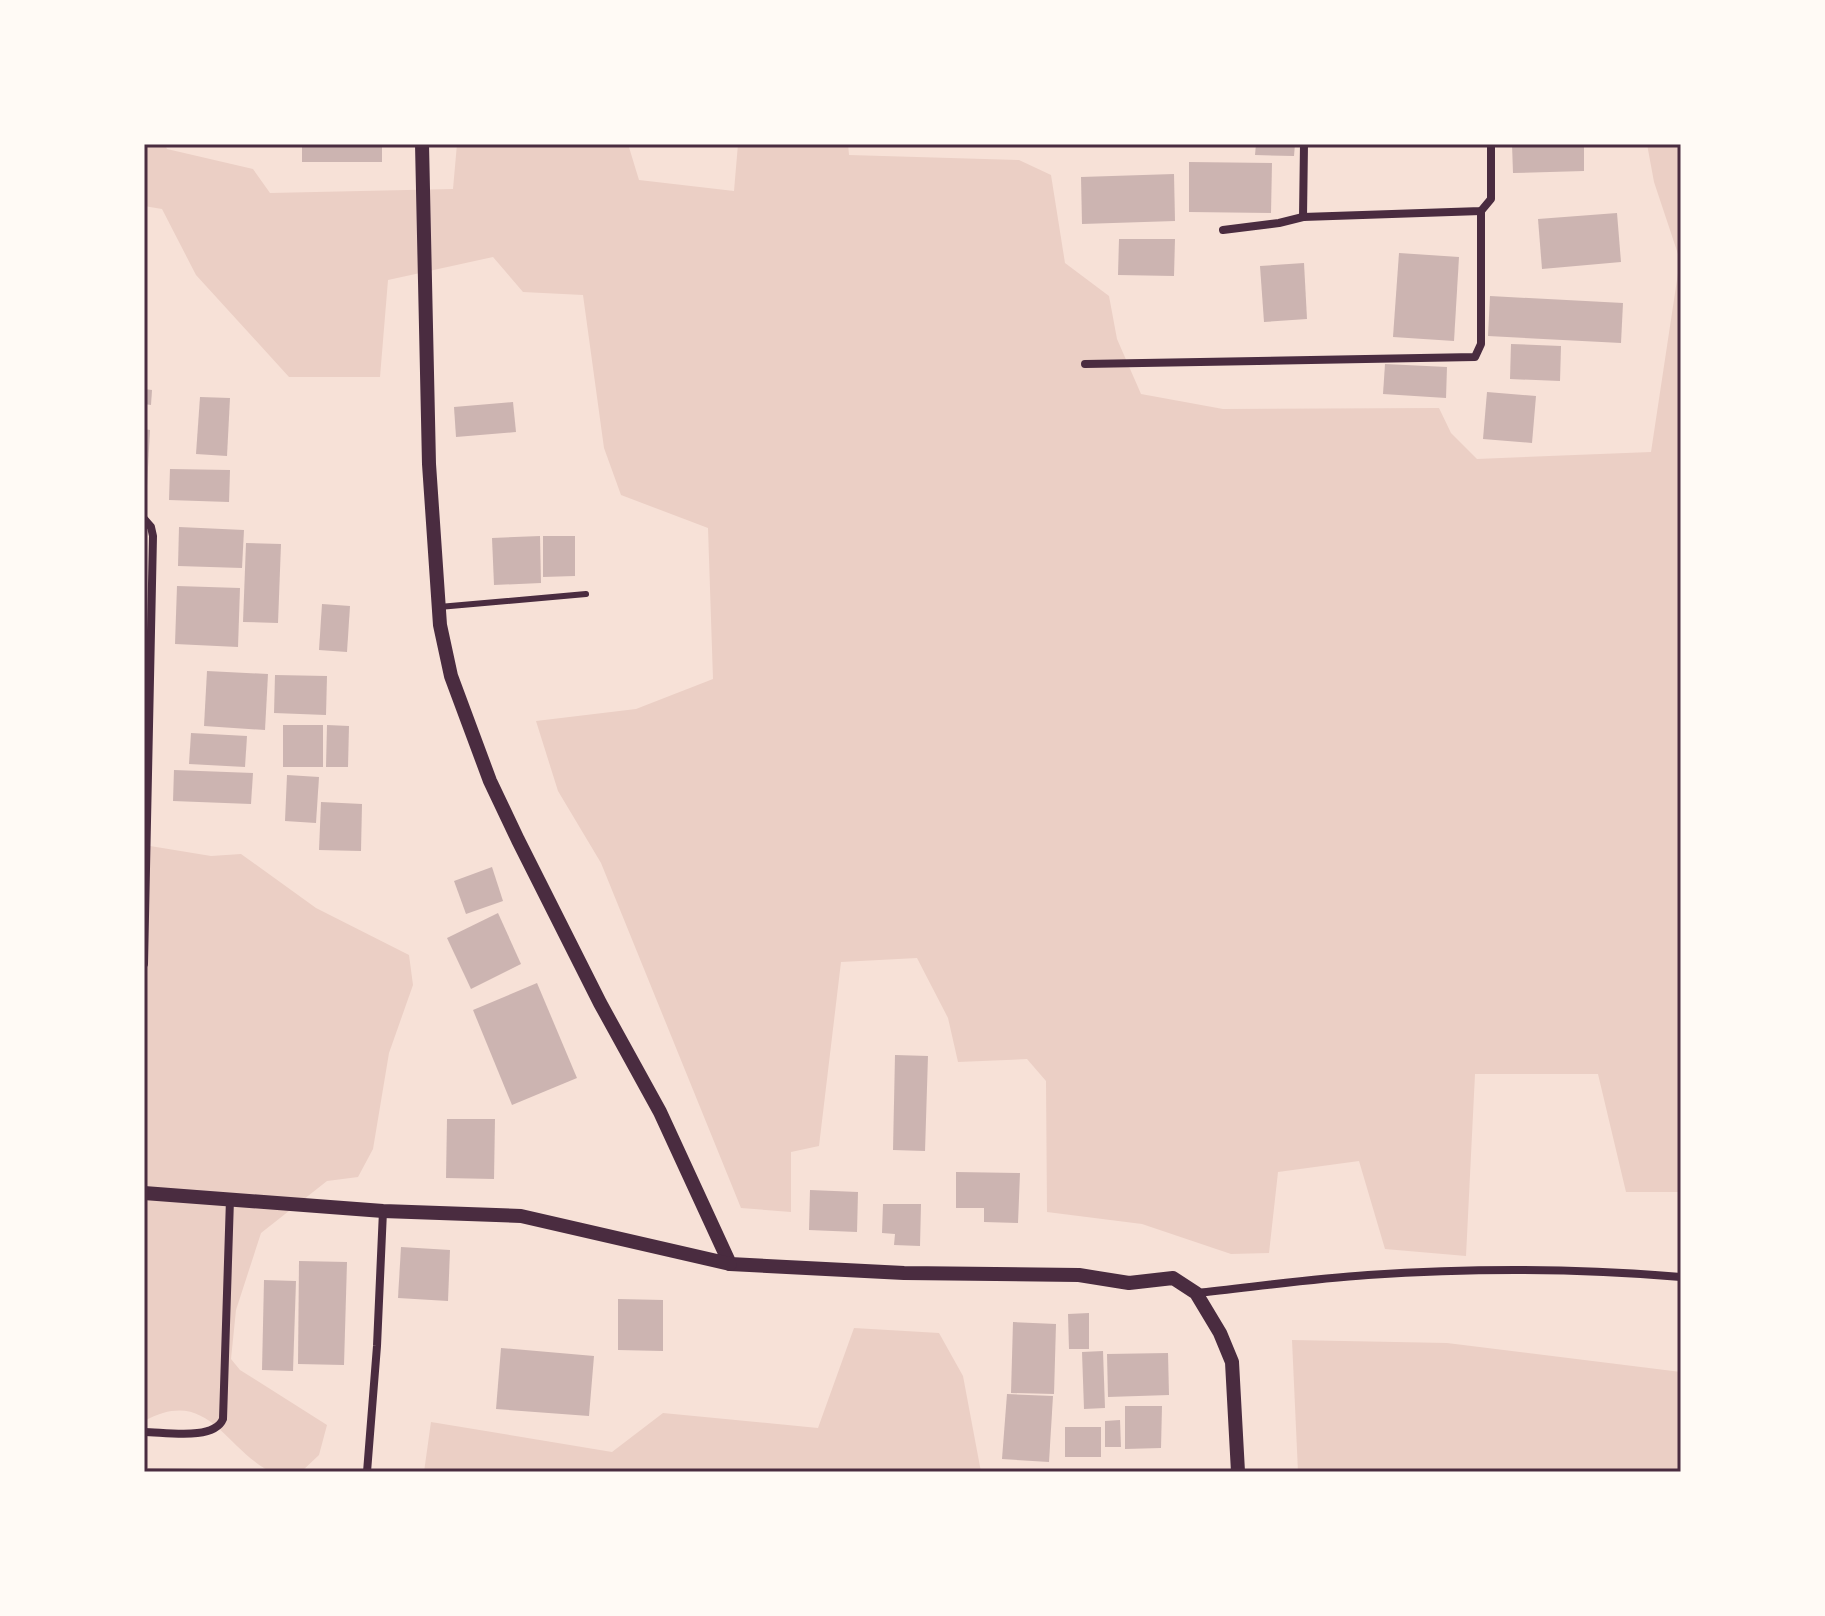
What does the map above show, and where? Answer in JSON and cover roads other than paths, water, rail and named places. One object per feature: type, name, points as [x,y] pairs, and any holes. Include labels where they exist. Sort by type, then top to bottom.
[{"type":"street","points":[[422,144],[429,464],[439,607],[451,676],[490,781],[600,1003],[660,1112],[730,1264]]},
{"type":"street","points":[[1303,217],[1304,144]]},
{"type":"street","points":[[1085,364],[1475,357],[1481,344],[1481,211],[1491,199],[1491,144]]},
{"type":"street","points":[[1223,230],[1303,217],[1481,211]]},
{"type":"street","points":[[144,519],[151,527],[153,536],[144,964]]},
{"type":"street","points":[[144,1193],[383,1211],[521,1216],[730,1264],[904,1273],[1079,1275],[1129,1283],[1173,1278],[1196,1293],[1220,1333],[1232,1362],[1238,1472]]},
{"type":"street","points":[[144,1432],[211,1433],[220,1425],[224,1410],[230,1199]]},
{"type":"street","points":[[367,1472],[383,1211]]},
{"type":"street","points":[[1196,1293],[1368,1275],[1483,1271],[1609,1272],[1681,1277]]},
{"type":"lane","points":[[439,607],[586,594]]}]
